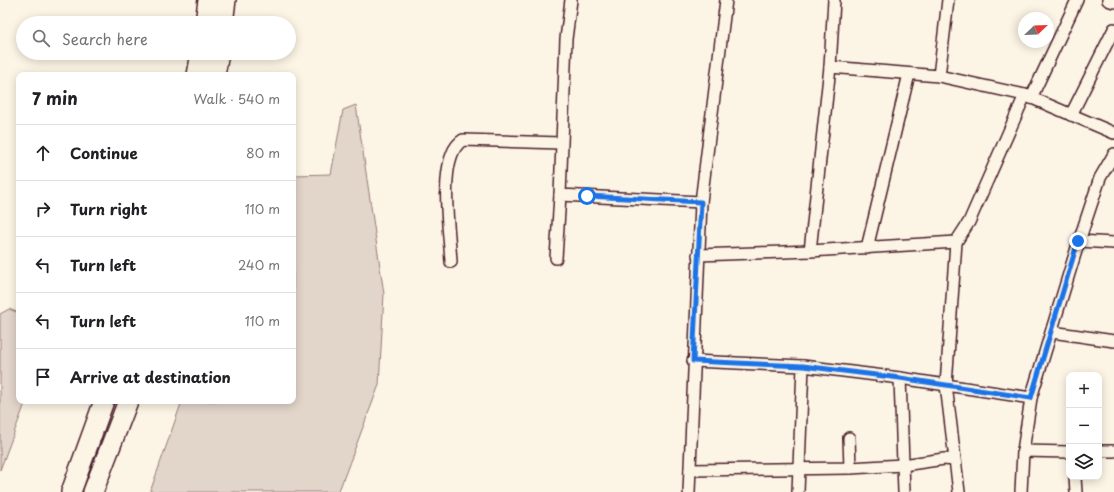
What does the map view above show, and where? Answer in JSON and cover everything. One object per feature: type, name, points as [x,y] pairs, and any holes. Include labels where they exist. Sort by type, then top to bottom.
[{"type":"highway","points":[[206,16],[208,0]]},
{"type":"highway","points":[[224,16],[226,0]]},
{"type":"highway","points":[[198,72],[200,60]]},
{"type":"highway","points":[[216,72],[218,60]]},
{"type":"highway","points":[[70,492],[103,404]]},
{"type":"highway","points":[[93,492],[127,404]]},
{"type":"street","points":[[556,258],[566,40],[571,0]]},
{"type":"street","points":[[689,492],[693,361],[701,202],[726,0]]},
{"type":"street","points":[[810,251],[830,67],[834,0]]},
{"type":"street","points":[[939,76],[948,0]]},
{"type":"street","points":[[959,492],[954,460],[953,431],[946,385],[956,242],[969,222],[1028,96],[1077,0]]},
{"type":"street","points":[[1108,0],[1114,2]]},
{"type":"street","points":[[1071,115],[1114,29]]},
{"type":"street","points":[[830,67],[939,76],[1028,96],[1114,133]]},
{"type":"street","points":[[867,248],[909,74]]},
{"type":"street","points":[[451,262],[446,177],[454,149],[459,143],[463,140],[561,143]]},
{"type":"street","points":[[1021,492],[1023,451],[1031,398],[1078,241],[1100,178],[1114,154]]},
{"type":"street","points":[[560,195],[701,202]]},
{"type":"street","points":[[1078,241],[1114,243]]},
{"type":"street","points":[[698,255],[810,251],[956,242]]},
{"type":"street","points":[[1052,332],[1114,341]]},
{"type":"street","points":[[693,361],[803,366],[900,378],[1031,398]]},
{"type":"street","points":[[798,492],[803,366]]},
{"type":"street","points":[[900,378],[904,492]]},
{"type":"street","points":[[849,438],[850,468]]},
{"type":"street","points":[[1023,451],[1066,452]]},
{"type":"street","points":[[1102,451],[1114,451]]},
{"type":"street","points":[[690,470],[850,468],[903,465],[944,459],[954,460]]},
{"type":"street","points":[[1075,480],[1076,492]]},
{"type":"shaded area","points":[[356,105],[384,294],[379,385],[340,488],[336,492],[150,492],[181,404],[296,404],[296,175],[331,174],[343,110]]},
{"type":"shaded area","points":[[9,309],[16,312],[16,404],[25,404],[0,470],[0,314]]},
{"type":"route","points":[[587,196],[701,202],[693,361],[803,366],[900,378],[1031,398],[1078,241]]}]
